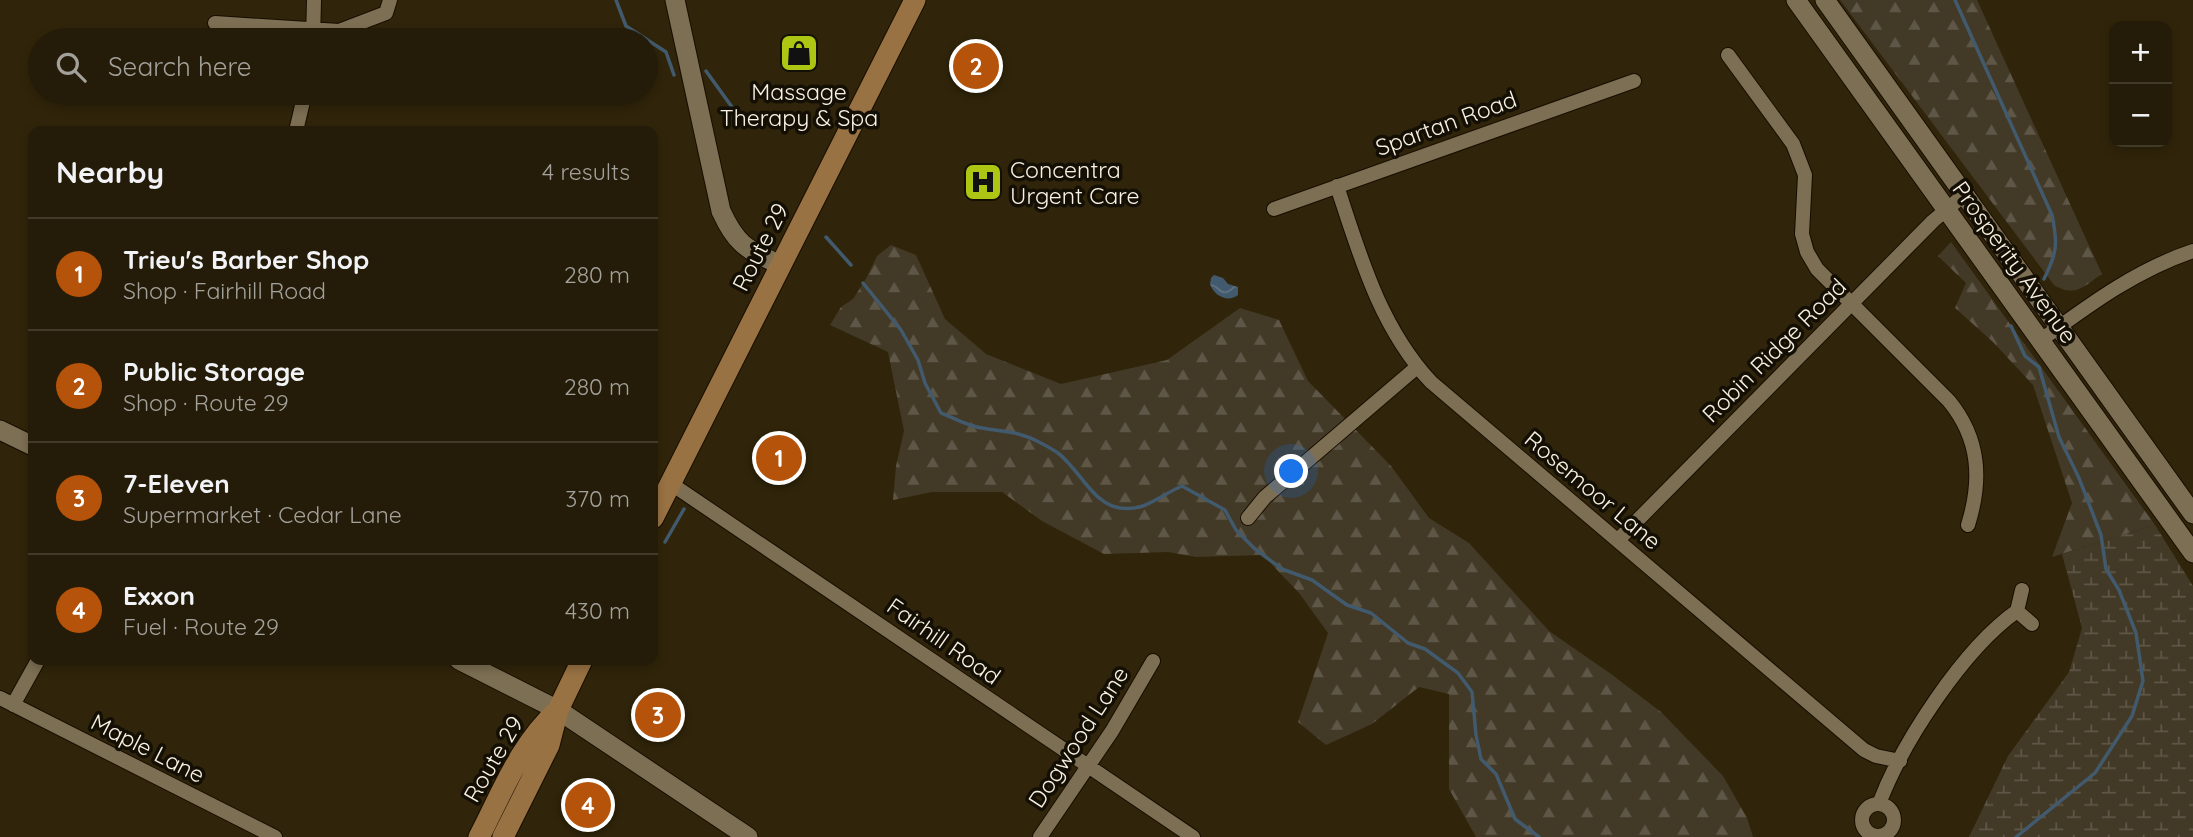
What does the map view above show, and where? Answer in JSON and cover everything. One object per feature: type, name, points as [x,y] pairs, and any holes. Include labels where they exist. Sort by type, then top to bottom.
[{"type":"main road","points":[[675,0],[720,211],[735,239],[752,252],[780,265]]},
{"type":"main road","name":"Route 29","points":[[658,508],[915,0]]},
{"type":"main road","name":"Prosperity Avenue","points":[[1796,0],[2193,553]]},
{"type":"main road","name":"Prosperity Avenue","points":[[1825,0],[2193,514]]},
{"type":"main road","points":[[0,430],[28,444]]},
{"type":"main road","points":[[469,665],[558,710],[748,837]]},
{"type":"main road","name":"Route 29","points":[[503,837],[549,745],[558,710],[580,665]]},
{"type":"main road","name":"Route 29","points":[[479,837],[527,745],[539,727],[558,710]]},
{"type":"street","points":[[313,28],[314,0]]},
{"type":"street","points":[[347,28],[386,13],[390,0]]},
{"type":"street","points":[[215,23],[260,28]]},
{"type":"street","points":[[1728,55],[1793,144],[1805,175],[1802,234],[1807,252],[1817,269],[1949,401],[1965,425],[1975,452],[1978,476],[1976,498],[1968,525]]},
{"type":"street","name":"Spartan Road","points":[[1274,209],[1634,81]]},
{"type":"street","points":[[297,126],[302,105]]},
{"type":"street","name":"Rosemoor Lane","points":[[1337,186],[1375,294],[1396,337],[1417,367],[1460,407],[1864,750],[1876,756],[1900,761]]},
{"type":"street","name":"Robin Ridge Road","points":[[1618,540],[1946,209],[1965,194]]},
{"type":"street","points":[[2041,340],[2123,282],[2155,265],[2193,251]]},
{"type":"street","points":[[1248,518],[1265,497],[1417,367]]},
{"type":"street","name":"Fairhill Road","points":[[670,483],[1193,837]]},
{"type":"street","points":[[1879,804],[1900,761],[1955,672],[2005,619],[2017,611],[2022,590]]},
{"type":"street","points":[[2017,611],[2032,624]]},
{"type":"street","name":"Dogwood Lane","points":[[1040,837],[1088,767],[1153,662]]},
{"type":"street","points":[[7,702],[34,665]]},
{"type":"street","name":"Maple Lane","points":[[7,702],[275,837]]},
{"type":"green space","points":[[1840,0],[1977,0],[2102,274],[2079,289],[2061,289],[2054,285]]},
{"type":"green space","points":[[1951,242],[2155,525],[2052,557],[2072,503],[2033,385],[1993,342],[1955,308],[1966,283],[1938,256]]},
{"type":"green space","points":[[891,245],[916,255],[945,319],[986,354],[1061,384],[1167,360],[1240,308],[1279,320],[1308,381],[1391,466],[1429,518],[1469,543],[1549,631],[1661,712],[1723,776],[1747,818],[1753,837],[1476,837],[1449,789],[1449,694],[1419,687],[1372,724],[1326,745],[1298,722],[1328,633],[1299,593],[1263,555],[1196,557],[1168,552],[1104,554],[1042,521],[1002,492],[932,492],[893,500],[896,466],[904,431],[888,352],[830,325],[841,307],[853,299],[877,256]]},
{"type":"green space","points":[[2155,525],[2193,586],[2193,837],[1969,837],[2008,756],[2069,672],[2082,628],[2062,554]]},
{"type":"water","points":[[1214,275],[1238,287],[1238,295],[1226,298],[1218,295],[1210,284]]},
{"type":"waterway","points":[[616,0],[629,28]]},
{"type":"waterway","points":[[1955,0],[2052,215],[2055,248],[2044,279]]},
{"type":"waterway","points":[[658,47],[666,52],[674,75]]},
{"type":"waterway","points":[[706,71],[737,114]]},
{"type":"waterway","points":[[826,237],[851,265]]},
{"type":"waterway","points":[[863,283],[901,330],[918,360],[925,383],[941,413],[972,426],[1018,434],[1044,444],[1068,462],[1094,493],[1114,507],[1127,509],[1143,506],[1182,486],[1225,510],[1236,530],[1255,549],[1282,569],[1312,580],[1347,605],[1371,613],[1408,643],[1425,649],[1458,673],[1472,692],[1481,759],[1496,774],[1515,819],[1539,837]]},
{"type":"waterway","points":[[2011,326],[2025,356],[2039,367],[2059,437],[2079,478],[2101,535],[2106,569],[2119,590],[2136,633],[2143,681],[2132,716],[2095,773],[2016,837]]},
{"type":"waterway","points":[[665,542],[684,509]]},
{"type":"place","name":"Massage Therapy & Spa","points":[[799,53]]},
{"type":"place","name":"Public Storage","points":[[976,66]]},
{"type":"place","name":"Concentra Urgent Care","points":[[983,182]]},
{"type":"place","name":"Trieu's Barber Shop","points":[[779,458]]},
{"type":"place","name":"7-Eleven","points":[[658,715]]},
{"type":"place","name":"Exxon","points":[[588,805]]}]
